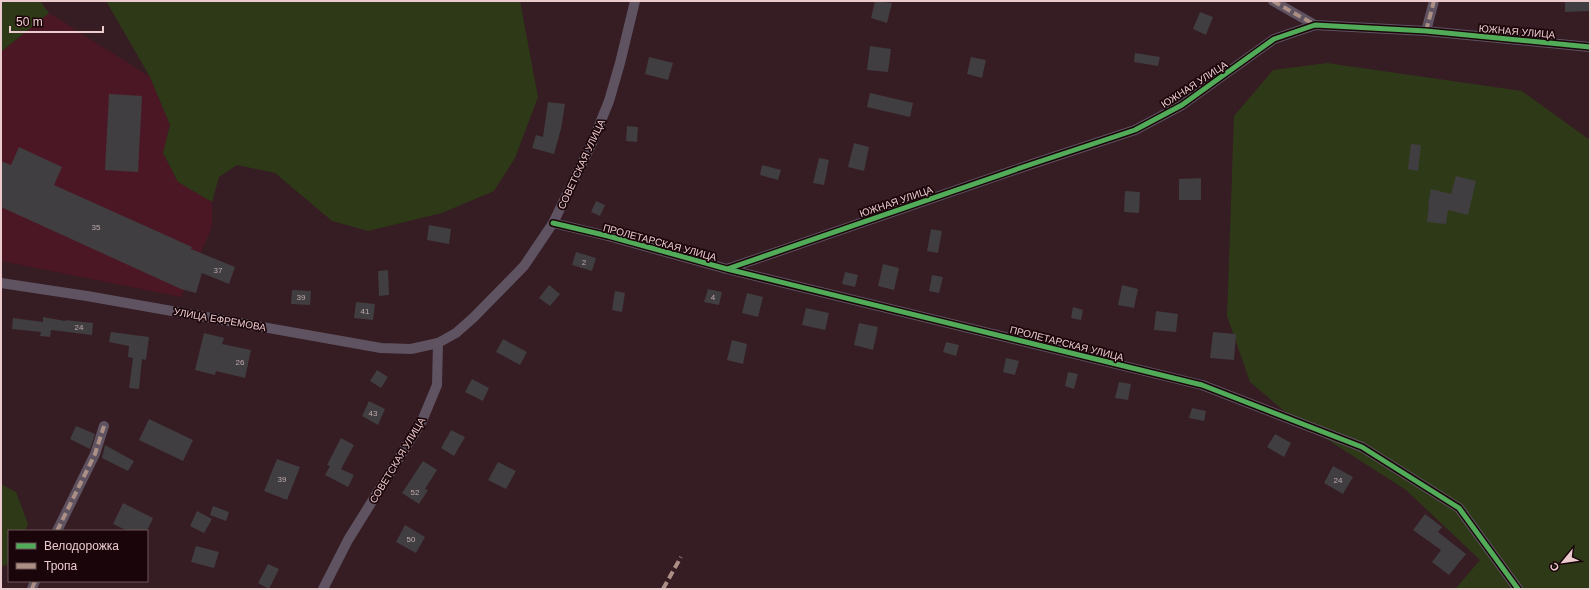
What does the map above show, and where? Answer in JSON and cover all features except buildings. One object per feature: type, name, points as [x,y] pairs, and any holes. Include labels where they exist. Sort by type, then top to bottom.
[{"type":"street","name":"СОВЕТСКАЯ УЛИЦА","points":[[323,589],[348,540],[422,421],[436,385],[438,343],[456,333],[473,318],[524,266],[553,224],[592,143],[609,100],[620,63],[635,1]]},
{"type":"street","points":[[1273,1],[1315,25]]},
{"type":"street","points":[[1426,31],[1434,1]]},
{"type":"street","name":"ЮЖНАЯ УЛИЦА","points":[[726,269],[1135,130],[1182,105],[1274,40],[1315,25],[1426,31],[1590,47]]},
{"type":"street","name":"ПРОЛЕТАРСКАЯ УЛИЦА","points":[[553,224],[608,236],[726,269],[1202,385],[1362,447],[1459,508],[1518,589]]},
{"type":"street","name":"УЛИЦА ЕФРЕМОВА","points":[[1,283],[87,296],[381,348],[411,350],[438,343]]},
{"type":"street","points":[[57,530],[95,454],[104,426]]},
{"type":"shaded area","points":[[49,13],[150,77],[170,125],[163,153],[178,182],[212,202],[212,227],[181,297],[1,261],[1,52]]},
{"type":"green space","points":[[1,1],[40,1],[49,13],[1,52]]},
{"type":"green space","points":[[106,1],[520,1],[538,97],[515,158],[494,191],[442,213],[368,231],[332,221],[275,173],[237,165],[219,177],[212,202],[178,182],[163,153],[170,125],[150,77]]},
{"type":"green space","points":[[1327,63],[1522,91],[1590,140],[1590,589],[1455,589],[1480,560],[1406,490],[1289,415],[1250,382],[1227,316],[1234,116],[1273,70]]},
{"type":"green space","points":[[1,484],[16,492],[28,524],[25,530],[8,530],[8,564],[1,567]]},
{"type":"marked path","points":[[1273,1],[1315,25]]},
{"type":"marked path","points":[[1426,31],[1434,1]]},
{"type":"marked path","points":[[57,530],[95,454],[104,426]]},
{"type":"marked path","points":[[663,589],[681,557]]},
{"type":"marked path","points":[[32,589],[35,582]]},
{"type":"cycle path","points":[[727,269],[1135,130],[1182,105],[1274,39],[1315,25],[1426,31],[1590,47]]},
{"type":"cycle path","points":[[553,223],[608,236],[727,269],[1202,385],[1362,447],[1459,508],[1518,589]]}]
